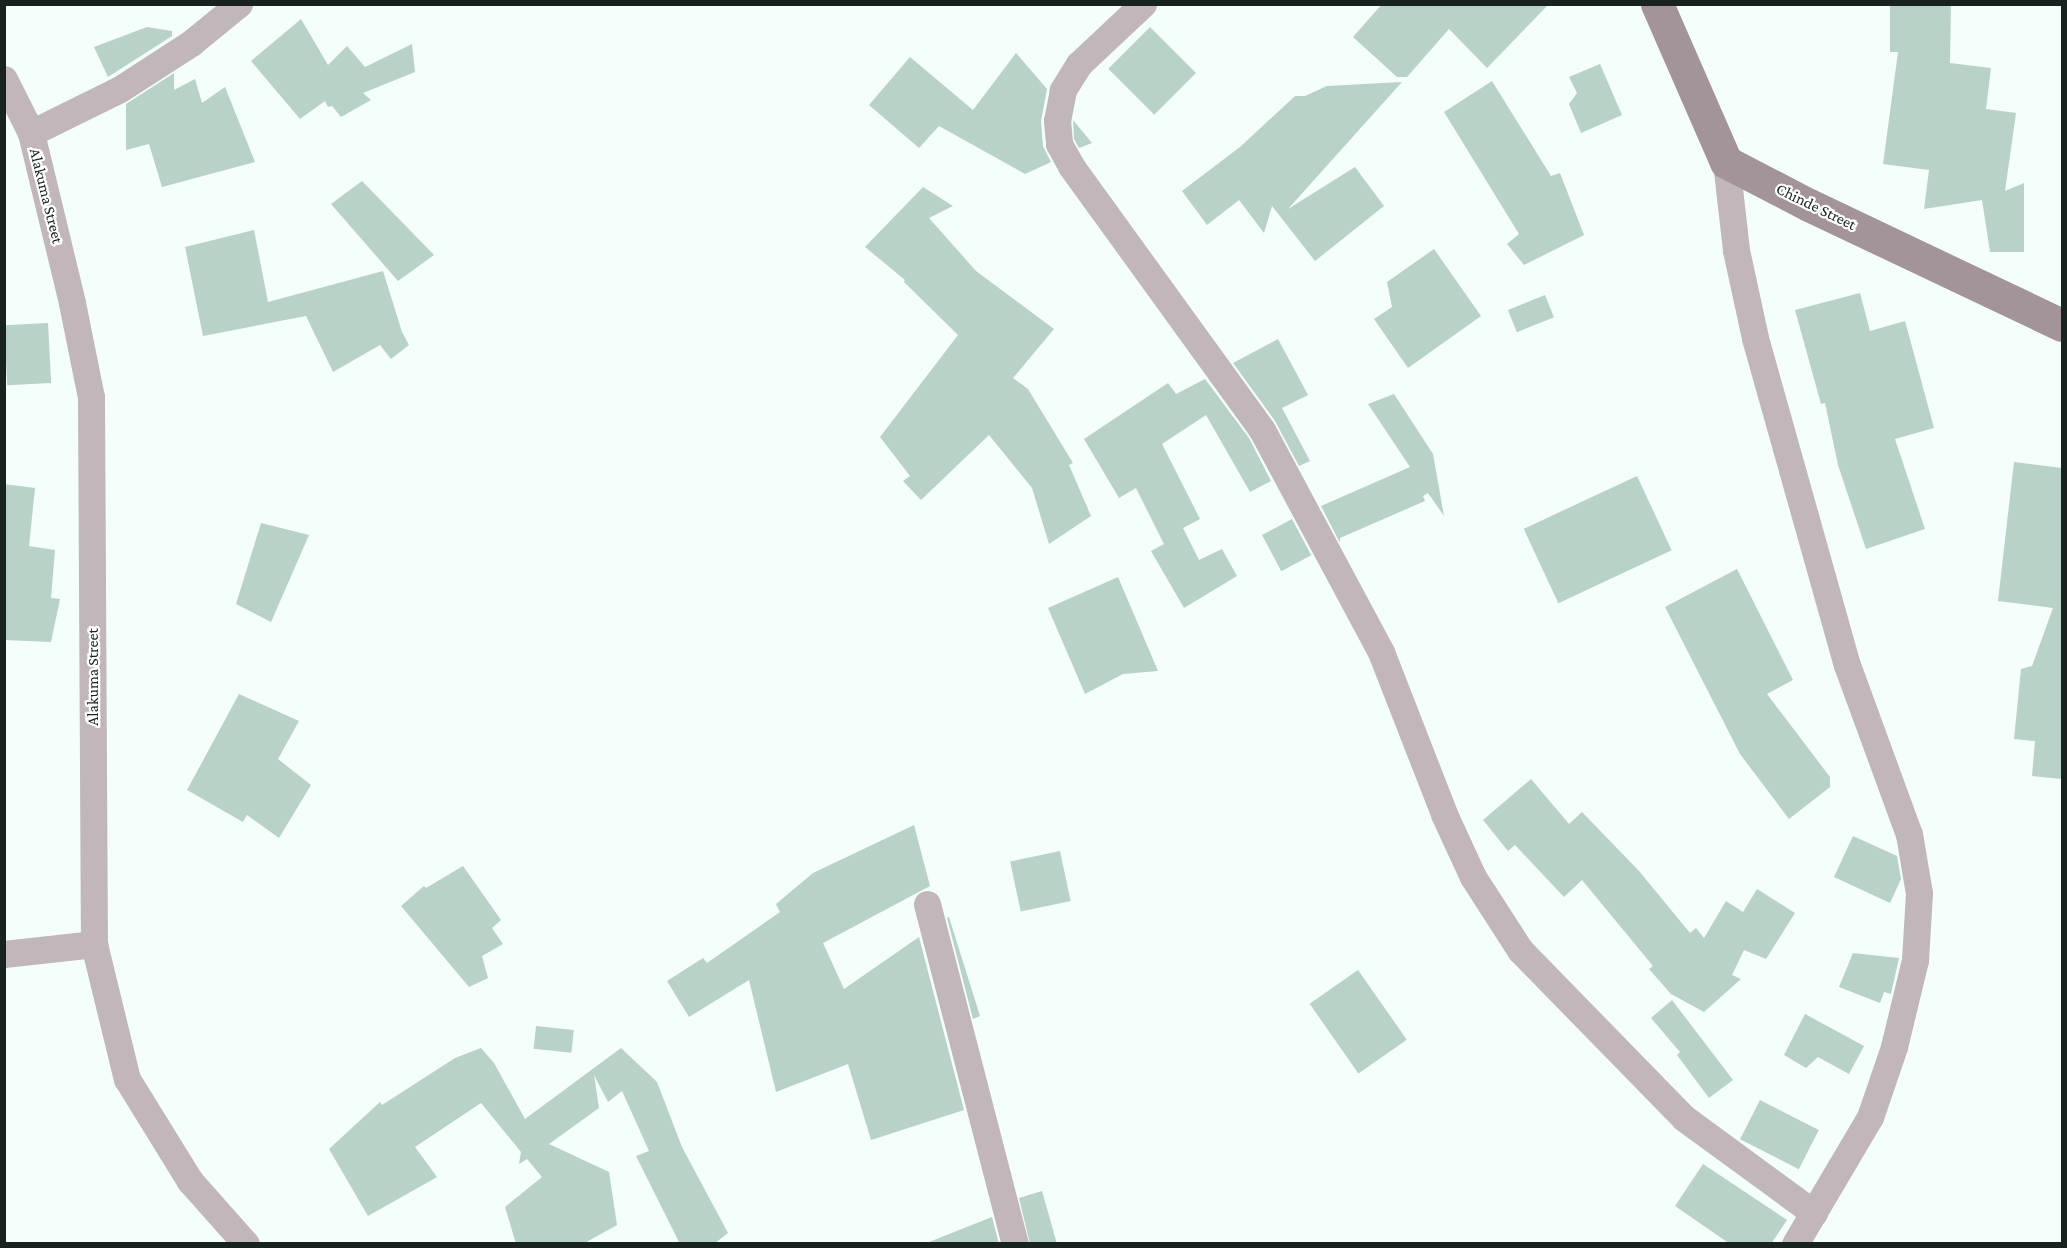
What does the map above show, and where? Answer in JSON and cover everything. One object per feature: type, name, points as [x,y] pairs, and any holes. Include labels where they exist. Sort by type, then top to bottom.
[{"type":"street","points":[[31,133],[120,89],[191,43],[239,4]]},
{"type":"street","points":[[1143,4],[1079,64],[1063,90],[1057,120],[1059,144],[1071,166],[1262,430],[1381,652],[1444,814],[1473,877],[1520,950],[1684,1118],[1814,1213]]},
{"type":"street","points":[[1657,4],[1726,162],[1736,250],[1755,338],[1847,665],[1909,834],[1919,893],[1915,960],[1894,1047],[1870,1117],[1795,1244]]},
{"type":"street","name":"Alakuma Street","points":[[4,79],[31,133],[72,303],[91,398],[94,944],[127,1079],[190,1181],[246,1244]]},
{"type":"street","name":"Chinde Street","points":[[1726,162],[1809,205],[2062,325]]},
{"type":"street","points":[[927,904],[1014,1244]]},
{"type":"street","points":[[4,954],[94,944]]},
{"type":"building","points":[[1382,4],[1549,4],[1487,68],[1449,29],[1407,77],[1397,77],[1353,37]]},
{"type":"building","points":[[1890,4],[1951,4],[1950,63],[1991,68],[1986,109],[2016,113],[2005,191],[2024,183],[2024,252],[1990,252],[1982,200],[1924,209],[1929,170],[1883,164],[1898,52],[1890,52]]},
{"type":"building","points":[[301,19],[328,65],[347,46],[365,67],[412,44],[415,72],[363,93],[371,100],[341,117],[332,106],[328,107],[325,101],[300,119],[251,61]]},
{"type":"building","points":[[147,27],[172,31],[172,36],[108,77],[94,47]]},
{"type":"building","points":[[1150,27],[1196,73],[1154,115],[1108,69]]},
{"type":"building","points":[[1016,53],[1047,89],[1041,121],[1043,146],[1051,162],[1025,174],[939,126],[919,148],[869,105],[910,57],[973,110]]},
{"type":"building","points":[[1600,64],[1622,115],[1581,133],[1569,104],[1577,93],[1569,77]]},
{"type":"building","points":[[174,73],[174,90],[195,79],[202,103],[225,87],[255,162],[162,187],[149,144],[126,150],[126,104]]},
{"type":"building","points":[[1492,81],[1551,176],[1560,173],[1584,235],[1524,265],[1507,244],[1519,234],[1444,112]]},
{"type":"building","points":[[1402,82],[1288,209],[1355,167],[1384,206],[1315,261],[1272,206],[1264,233],[1239,200],[1207,225],[1182,191],[1240,147],[1295,96],[1305,96],[1327,86]]},
{"type":"building","points":[[1073,120],[1092,143],[1079,148],[1074,139]]},
{"type":"building","points":[[362,181],[434,255],[398,281],[331,204]]},
{"type":"building","points":[[923,187],[953,206],[929,218],[976,271],[1054,329],[1013,378],[1028,389],[1073,463],[1069,465],[1091,516],[1049,544],[1032,488],[989,435],[921,500],[903,481],[910,476],[880,437],[958,335],[904,282],[905,280],[865,247]]},
{"type":"building","points":[[254,230],[268,302],[383,271],[402,332],[409,345],[391,359],[380,345],[333,372],[306,316],[203,336],[185,247]]},
{"type":"building","points":[[1434,249],[1481,316],[1408,368],[1374,319],[1392,307],[1387,282]]},
{"type":"building","points":[[1860,293],[1870,331],[1905,321],[1934,428],[1895,439],[1925,529],[1866,549],[1838,465],[1825,403],[1821,404],[1795,310]]},
{"type":"building","points":[[1545,295],[1554,317],[1517,332],[1508,310]]},
{"type":"building","points":[[48,323],[51,383],[7,385],[4,325]]},
{"type":"building","points":[[1278,339],[1308,395],[1282,408],[1310,461],[1299,466],[1275,421],[1233,363]]},
{"type":"building","points":[[1205,379],[1249,438],[1271,481],[1250,492],[1206,415],[1162,444],[1200,519],[1183,528],[1199,560],[1222,549],[1237,576],[1184,608],[1151,551],[1164,544],[1136,488],[1119,498],[1084,439],[1168,383],[1176,394]]},
{"type":"building","points":[[1394,394],[1433,454],[1444,516],[1428,493],[1423,496],[1425,501],[1340,538],[1340,543],[1321,506],[1410,467],[1368,404]]},
{"type":"building","points":[[2014,462],[2062,468],[2062,779],[2032,776],[2035,741],[2014,739],[2021,669],[2032,666],[2053,608],[1998,601]]},
{"type":"building","points":[[1637,476],[1672,550],[1558,603],[1524,529]]},
{"type":"building","points":[[4,484],[35,488],[29,546],[55,550],[51,598],[60,599],[51,642],[4,640]]},
{"type":"building","points":[[1292,519],[1311,555],[1281,571],[1262,535]]},
{"type":"building","points":[[261,523],[309,535],[271,622],[236,604]]},
{"type":"building","points":[[1737,569],[1793,680],[1767,694],[1830,777],[1830,787],[1789,819],[1740,754],[1665,607]]},
{"type":"building","points":[[1118,577],[1158,671],[1123,674],[1085,694],[1048,608]]},
{"type":"building","points":[[239,694],[299,721],[278,759],[311,785],[279,838],[247,815],[243,822],[187,790]]},
{"type":"building","points":[[1531,779],[1569,824],[1582,812],[1639,871],[1690,933],[1696,928],[1704,938],[1726,901],[1743,912],[1757,889],[1795,913],[1766,959],[1744,950],[1732,975],[1741,979],[1704,1012],[1671,994],[1649,969],[1653,966],[1582,880],[1564,897],[1515,845],[1508,851],[1483,820]]},
{"type":"building","points":[[914,825],[930,886],[823,943],[844,989],[919,937],[964,1110],[871,1140],[848,1064],[776,1092],[749,980],[689,1017],[667,981],[703,958],[707,963],[780,912],[776,904],[813,873]]},
{"type":"building","points":[[1853,836],[1897,856],[1901,879],[1890,903],[1834,877]]},
{"type":"building","points":[[1060,851],[1071,901],[1021,911],[1010,862]]},
{"type":"building","points":[[463,866],[501,920],[492,928],[503,944],[482,956],[488,978],[469,987],[401,906],[424,886],[426,888]]},
{"type":"building","points":[[949,917],[980,1016],[973,1019],[947,918]]},
{"type":"building","points":[[1853,953],[1899,958],[1891,994],[1884,992],[1880,1003],[1839,987]]},
{"type":"building","points":[[1358,970],[1407,1040],[1358,1073],[1310,1004]]},
{"type":"building","points":[[1672,1000],[1733,1080],[1709,1098],[1677,1055],[1680,1052],[1651,1018]]},
{"type":"building","points":[[1805,1014],[1864,1046],[1849,1074],[1818,1057],[1806,1068],[1784,1055]]},
{"type":"building","points":[[536,1026],[574,1030],[571,1053],[534,1049]]},
{"type":"building","points":[[481,1048],[494,1063],[525,1119],[621,1048],[657,1082],[682,1147],[728,1233],[714,1244],[680,1244],[636,1156],[649,1151],[622,1091],[608,1102],[594,1075],[599,1108],[549,1144],[609,1172],[617,1225],[583,1244],[516,1244],[505,1207],[542,1177],[527,1159],[519,1164],[521,1152],[481,1103],[415,1147],[437,1177],[368,1216],[329,1149],[380,1102],[382,1105],[455,1058]]},
{"type":"building","points":[[1760,1100],[1819,1130],[1799,1169],[1740,1139]]},
{"type":"building","points":[[1703,1164],[1787,1220],[1771,1244],[1730,1244],[1675,1206]]},
{"type":"building","points":[[1042,1191],[1057,1244],[1030,1244],[1019,1198]]},
{"type":"building","points":[[992,1217],[999,1244],[930,1244],[929,1242]]}]
